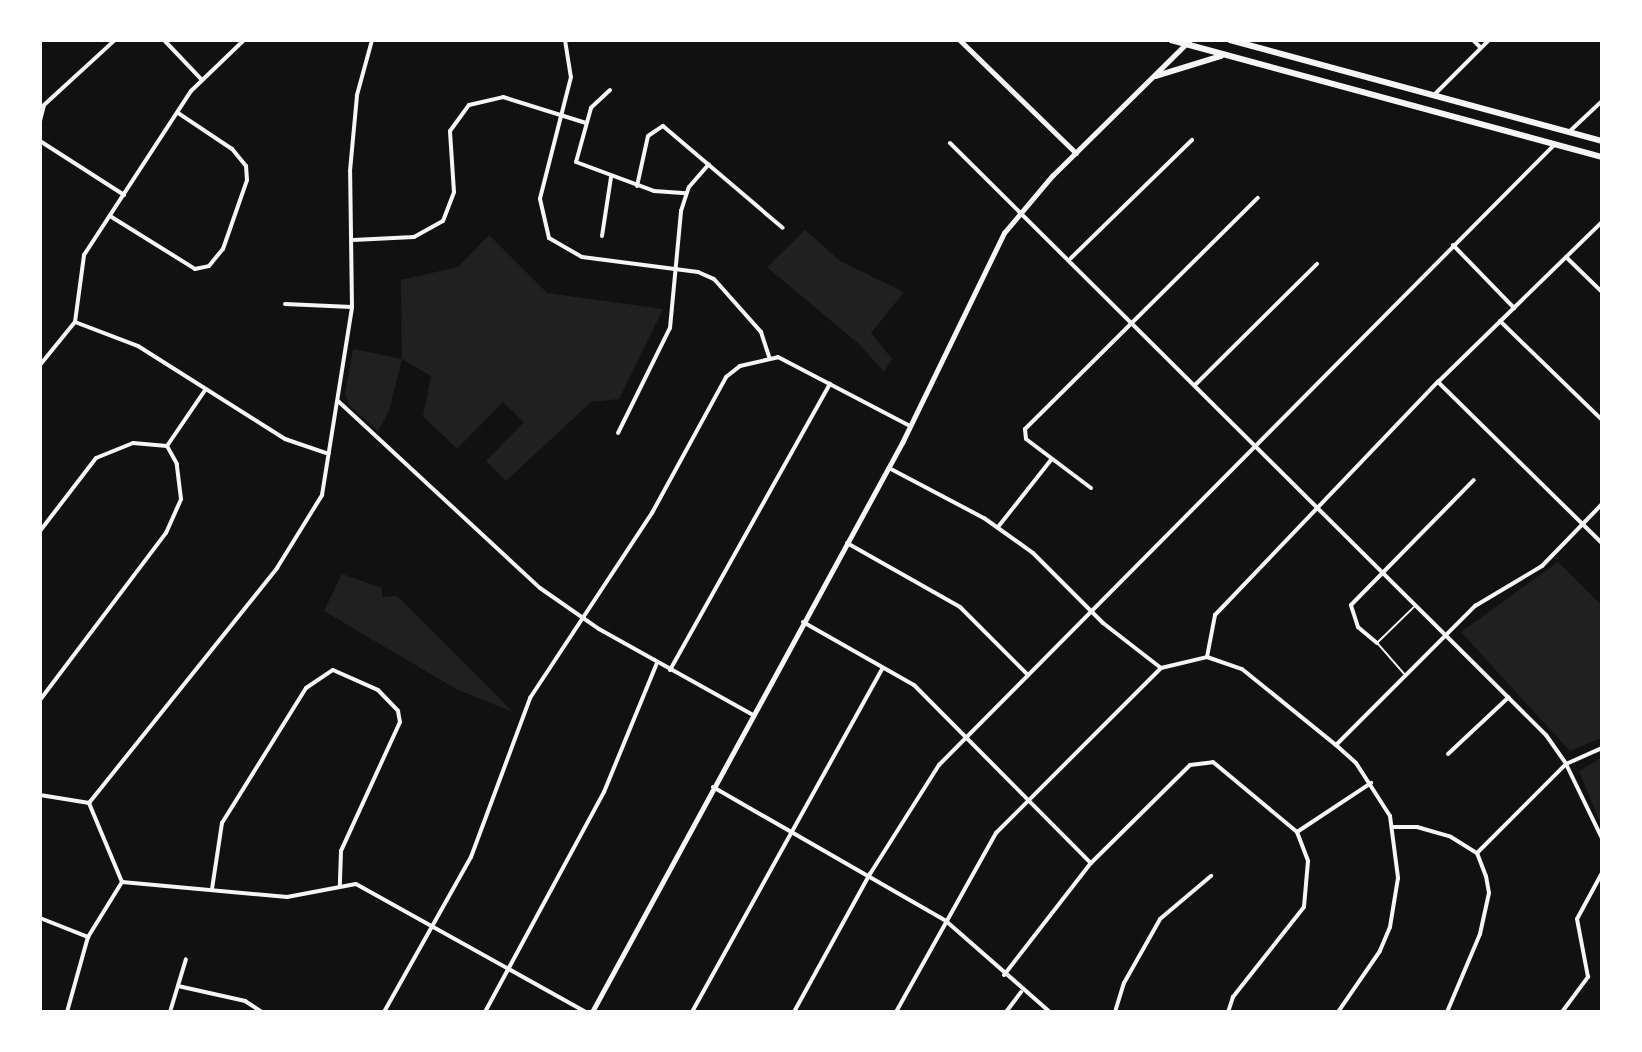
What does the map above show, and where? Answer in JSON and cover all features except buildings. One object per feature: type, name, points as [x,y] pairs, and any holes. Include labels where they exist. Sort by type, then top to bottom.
[{"type":"highway","points":[[1171,40],[1602,157]]},
{"type":"highway","points":[[1230,40],[1602,141]]},
{"type":"highway","points":[[1250,40],[1269,52]]},
{"type":"highway","points":[[1156,76],[1224,55]]},
{"type":"street","points":[[40,121],[44,105],[115,40]]},
{"type":"street","points":[[164,40],[202,80]]},
{"type":"street","points":[[40,365],[75,322],[78,271],[110,216],[177,113],[202,80],[244,40]]},
{"type":"street","points":[[90,803],[278,568],[322,495],[352,307],[353,240],[349,197],[355,117],[372,40]]},
{"type":"street","points":[[565,40],[571,76],[540,199],[549,238],[582,257],[698,272],[729,293],[761,332],[769,357]]},
{"type":"street","points":[[960,40],[1076,153]]},
{"type":"street","points":[[1473,40],[1481,48]]},
{"type":"street","points":[[1434,95],[1489,40]]},
{"type":"street","points":[[592,1011],[713,786],[889,468],[967,301],[1021,212],[1076,153],[1188,43]]},
{"type":"street","points":[[610,90],[591,108],[574,159],[584,169],[637,186],[686,193]]},
{"type":"street","points":[[353,240],[414,237],[443,221],[454,192],[450,131],[469,105],[503,97],[586,123]]},
{"type":"street","points":[[1569,132],[1602,101]]},
{"type":"street","points":[[110,216],[195,269],[209,266],[223,249],[247,180],[246,166],[232,149],[177,113]]},
{"type":"street","points":[[637,186],[643,147],[660,127],[709,164],[783,228]]},
{"type":"street","points":[[1071,258],[1192,140]]},
{"type":"street","points":[[40,141],[124,195]]},
{"type":"street","points":[[950,143],[1071,258],[1133,323],[1509,697],[1566,764],[1602,838]]},
{"type":"street","points":[[794,1011],[919,790],[1028,675],[1258,447],[1556,143]]},
{"type":"street","points":[[618,433],[670,328],[686,193],[709,164]]},
{"type":"street","points":[[602,236],[611,177]]},
{"type":"street","points":[[1091,488],[1026,439],[1025,429],[1258,198]]},
{"type":"street","points":[[1207,657],[1215,615],[1320,510],[1438,382],[1602,222]]},
{"type":"street","points":[[1453,246],[1514,308]]},
{"type":"street","points":[[1566,257],[1602,292]]},
{"type":"street","points":[[1195,385],[1317,264]]},
{"type":"street","points":[[285,304],[352,307]]},
{"type":"street","points":[[1500,321],[1602,420]]},
{"type":"street","points":[[75,322],[138,346],[285,439],[329,454]]},
{"type":"street","points":[[384,1011],[471,857],[514,729],[581,617],[652,513],[726,377],[769,357],[793,362],[910,426]]},
{"type":"street","points":[[1438,382],[1602,543]]},
{"type":"street","points":[[670,670],[830,384]]},
{"type":"street","points":[[167,446],[205,390]]},
{"type":"street","points":[[338,401],[533,583],[581,617],[657,663],[753,715]]},
{"type":"street","points":[[40,531],[96,458],[133,443],[167,446]]},
{"type":"street","points":[[40,700],[166,533],[181,499],[177,464],[167,446]]},
{"type":"street","points":[[998,527],[1051,460]]},
{"type":"street","points":[[889,468],[998,527],[1034,553],[1092,611],[1161,668]]},
{"type":"street","points":[[1377,643],[1358,627],[1350,608],[1474,480]]},
{"type":"street","points":[[1336,745],[1404,674],[1475,606],[1542,566],[1602,504]]},
{"type":"street","points":[[847,543],[960,607],[1028,675]]},
{"type":"street","points":[[803,622],[914,685],[1091,863]]},
{"type":"street","points":[[896,1011],[996,832],[1161,668],[1207,657],[1242,669],[1336,745],[1371,783],[1393,827],[1398,878],[1390,927],[1380,951],[1338,1011]]},
{"type":"street","points":[[484,1011],[604,792],[657,663]]},
{"type":"street","points":[[692,1011],[883,668]]},
{"type":"street","points":[[212,889],[222,823],[306,688],[333,670],[378,690],[398,711],[400,722],[341,851],[340,885]]},
{"type":"street","points":[[1448,754],[1509,697]]},
{"type":"street","points":[[1477,853],[1566,764],[1602,748]]},
{"type":"street","points":[[1004,975],[1091,863],[1197,761],[1222,767],[1297,832],[1308,861],[1304,907],[1233,996],[1228,1011]]},
{"type":"street","points":[[1297,832],[1371,783]]},
{"type":"street","points":[[713,786],[870,874],[946,921],[1022,992],[1050,1011]]},
{"type":"street","points":[[40,795],[90,803]]},
{"type":"street","points":[[90,803],[122,882]]},
{"type":"street","points":[[1393,827],[1445,834],[1477,853],[1489,886],[1486,913],[1468,969],[1446,1011]]},
{"type":"street","points":[[1562,1011],[1588,977],[1577,919],[1602,873]]},
{"type":"street","points":[[1115,1011],[1124,983],[1160,920],[1211,876]]},
{"type":"street","points":[[122,882],[287,897],[340,885],[356,884],[586,1011]]},
{"type":"street","points":[[68,1011],[87,937],[122,882]]},
{"type":"street","points":[[40,918],[87,937]]},
{"type":"street","points":[[170,1011],[186,959]]},
{"type":"street","points":[[178,986],[245,1001],[262,1011]]},
{"type":"street","points":[[1006,1011],[1022,992]]},
{"type":"lane","points":[[1404,674],[1377,643],[1416,605]]},
{"type":"shaded area","points":[[805,230],[840,261],[904,292],[871,333],[892,359],[884,372],[860,345],[767,267]]},
{"type":"shaded area","points":[[489,235],[547,293],[663,309],[619,399],[591,402],[506,481],[486,461],[524,422],[503,402],[457,449],[423,416],[431,376],[402,359],[401,280],[458,267]]},
{"type":"shaded area","points":[[353,349],[402,359],[389,411],[378,431],[349,405],[345,394]]},
{"type":"shaded area","points":[[1558,562],[1601,605],[1601,738],[1570,751],[1461,632]]},
{"type":"shaded area","points":[[342,574],[382,588],[382,597],[397,596],[513,712],[458,690],[324,611]]},
{"type":"shaded area","points":[[1601,758],[1601,825],[1579,771]]}]
